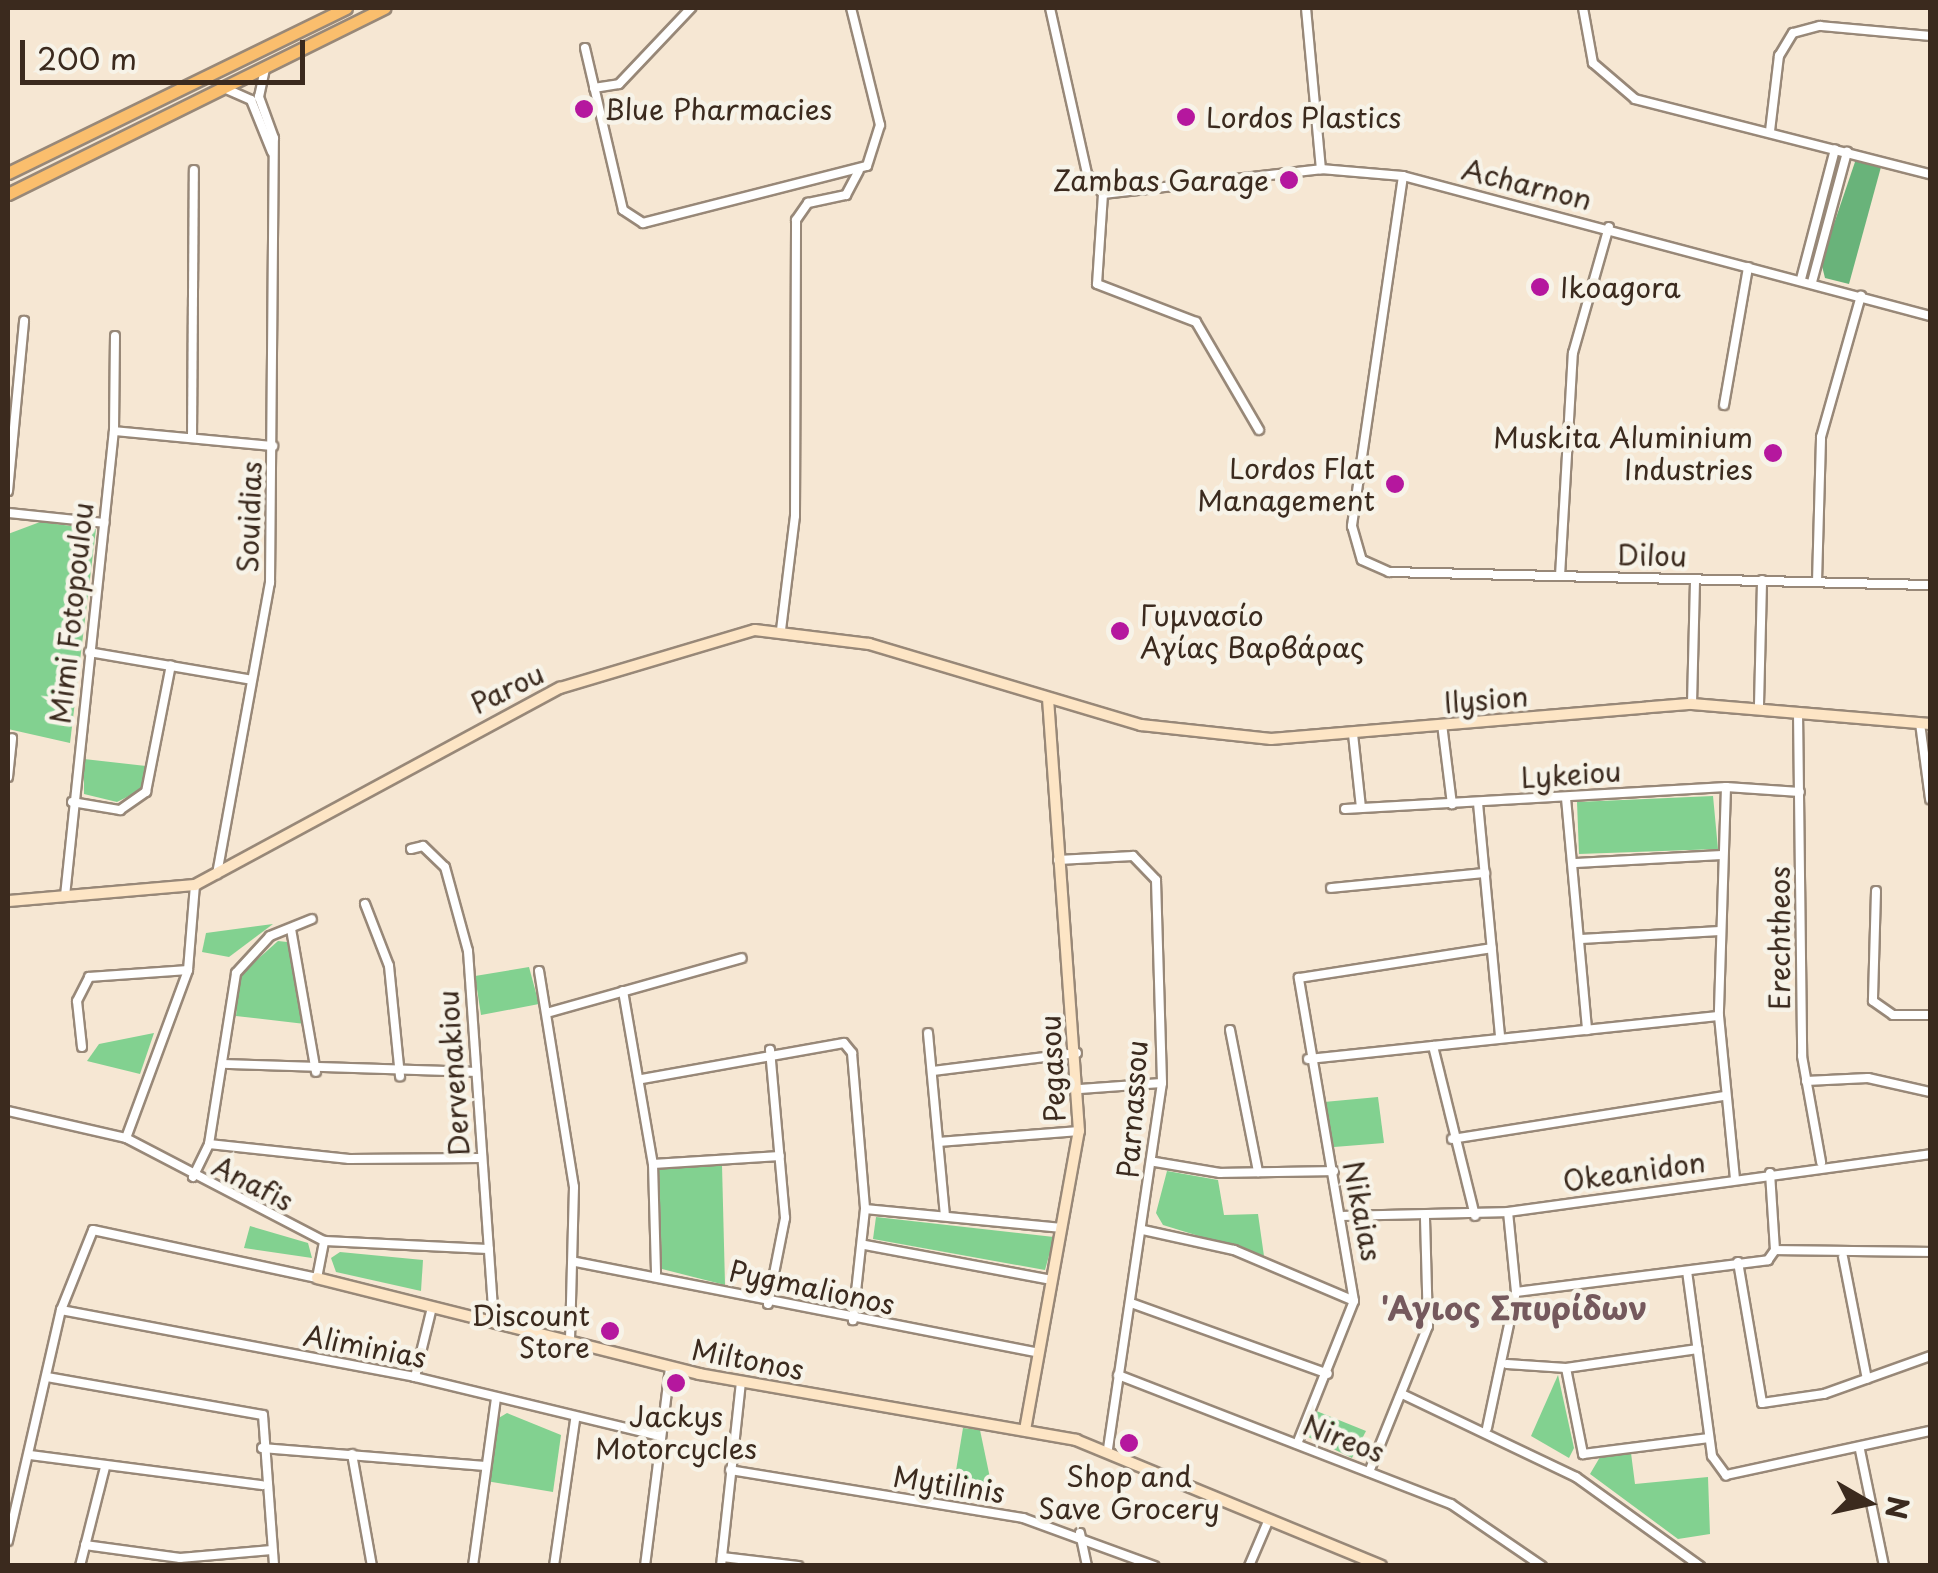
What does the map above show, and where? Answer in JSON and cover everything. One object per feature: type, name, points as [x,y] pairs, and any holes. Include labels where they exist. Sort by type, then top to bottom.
[{"type":"main road","points":[[8,173],[346,8]]},
{"type":"main road","points":[[8,194],[385,8]]},
{"type":"street","points":[[594,88],[619,84],[691,8]]},
{"type":"street","points":[[781,630],[796,516],[796,220],[808,203],[846,195],[880,125],[851,8]]},
{"type":"street","points":[[1050,8],[1087,174],[1103,194],[1097,284],[1196,322],[1259,430]]},
{"type":"street","points":[[1309,8],[1322,169]]},
{"type":"street","points":[[1583,8],[1593,62],[1609,84],[1635,99],[1930,174]]},
{"type":"street","points":[[1770,131],[1779,56],[1793,33],[1820,26],[1930,36]]},
{"type":"street","points":[[585,48],[623,210],[643,223],[858,171]]},
{"type":"street","name":"Souidias","points":[[217,874],[270,583],[274,156],[259,97],[265,68]]},
{"type":"street","name":"Souidias","points":[[224,88],[250,100],[274,156]]},
{"type":"street","points":[[1801,279],[1835,149]]},
{"type":"street","points":[[1812,282],[1847,152]]},
{"type":"street","name":"Acharnon","points":[[1103,194],[1322,169],[1404,176],[1610,227],[1930,316]]},
{"type":"street","points":[[192,437],[194,170]]},
{"type":"street","name":"Dilou","points":[[1404,176],[1352,526],[1354,549],[1373,568],[1930,585]]},
{"type":"street","points":[[1560,576],[1564,412],[1610,227]]},
{"type":"street","points":[[1724,405],[1748,267]]},
{"type":"street","points":[[1817,582],[1821,436],[1860,296]]},
{"type":"street","points":[[8,490],[10,430],[24,321]]},
{"type":"street","name":"Mimi Fotopoulou","points":[[64,896],[114,431],[115,336]]},
{"type":"street","points":[[114,431],[273,446]]},
{"type":"street","points":[[8,512],[104,523]]},
{"type":"street","points":[[1692,704],[1695,579]]},
{"type":"street","points":[[1758,705],[1762,580]]},
{"type":"street","name":"Parou","points":[[8,901],[195,885],[560,688],[708,637],[781,630],[869,644],[1048,701]]},
{"type":"street","points":[[89,652],[252,680]]},
{"type":"street","points":[[72,802],[120,810],[146,792],[171,666]]},
{"type":"street","name":"Ilysion","points":[[1048,701],[1189,732],[1354,734],[1692,704],[1758,705],[1925,724]]},
{"type":"street","name":"Pegasou","points":[[1025,1430],[1078,1131],[1080,1089],[1058,860],[1048,701]]},
{"type":"street","name":"Erechtheos","points":[[1798,712],[1806,1080],[1821,1162]]},
{"type":"street","points":[[1442,724],[1452,804]]},
{"type":"street","points":[[1925,724],[1930,799]]},
{"type":"street","points":[[1354,734],[1361,808]]},
{"type":"street","points":[[8,777],[12,738]]},
{"type":"street","points":[[1726,787],[1719,1016],[1735,1178]]},
{"type":"street","name":"Lykeiou","points":[[1344,809],[1726,787],[1800,792]]},
{"type":"street","points":[[1566,798],[1576,863],[1587,1030]]},
{"type":"street","points":[[1478,802],[1500,1037]]},
{"type":"street","name":"Dervenakiou","points":[[411,849],[423,846],[445,867],[468,952],[494,1321]]},
{"type":"street","points":[[1576,863],[1722,855]]},
{"type":"street","name":"Parnassou","points":[[1058,860],[1133,856],[1153,868],[1162,1082],[1155,1162],[1108,1449]]},
{"type":"street","points":[[1331,888],[1485,873]]},
{"type":"street","points":[[126,1138],[188,970],[199,921],[195,885]]},
{"type":"street","points":[[1876,891],[1873,1002],[1893,1014],[1930,1016]]},
{"type":"street","points":[[365,904],[388,966],[400,1076]]},
{"type":"street","points":[[192,1177],[209,1144],[226,1064],[236,973],[246,955],[312,920]]},
{"type":"street","points":[[291,929],[316,1072]]},
{"type":"street","points":[[1581,939],[1720,930]]},
{"type":"street","name":"Nikaias","points":[[1297,1444],[1354,1301],[1344,1216],[1308,1058],[1299,978],[1492,948]]},
{"type":"street","points":[[550,1012],[742,958]]},
{"type":"street","points":[[82,1047],[77,1001],[89,977],[188,970]]},
{"type":"street","points":[[539,971],[550,1012],[576,1262],[570,1339]]},
{"type":"street","points":[[622,991],[642,1079],[653,1164],[656,1273]]},
{"type":"street","points":[[1308,1058],[1719,1016]]},
{"type":"street","points":[[1230,1030],[1258,1172]]},
{"type":"street","points":[[928,1033],[945,1215]]},
{"type":"street","points":[[642,1079],[770,1050],[844,1043],[852,1054],[866,1209],[866,1245],[853,1320]]},
{"type":"street","points":[[1433,1046],[1452,1139],[1475,1216]]},
{"type":"street","points":[[768,1304],[785,1218],[770,1050]]},
{"type":"street","points":[[933,1072],[1076,1054]]},
{"type":"street","points":[[226,1064],[400,1076],[474,1072]]},
{"type":"street","points":[[1806,1080],[1868,1078],[1930,1092]]},
{"type":"street","points":[[1080,1089],[1162,1082]]},
{"type":"street","points":[[1452,1139],[1724,1096]]},
{"type":"street","name":"Anafis","points":[[8,1110],[126,1138],[192,1177],[324,1241],[489,1248]]},
{"type":"street","points":[[939,1142],[1078,1131]]},
{"type":"street","points":[[209,1144],[350,1160],[482,1158]]},
{"type":"street","name":"Okeanidon","points":[[1344,1216],[1475,1216],[1770,1173],[1821,1162],[1930,1154]]},
{"type":"street","points":[[653,1164],[780,1156]]},
{"type":"street","points":[[1155,1162],[1258,1172],[1334,1172]]},
{"type":"street","points":[[1516,1292],[1768,1260],[1775,1250],[1770,1173]]},
{"type":"street","points":[[866,1209],[1062,1228]]},
{"type":"street","points":[[1487,1428],[1507,1364],[1516,1292],[1508,1212]]},
{"type":"street","points":[[1369,1472],[1428,1326],[1426,1218]]},
{"type":"street","name":"Miltonos","points":[[61,1310],[94,1230],[317,1278],[670,1367],[1025,1430],[1108,1449],[1381,1566]]},
{"type":"street","points":[[1142,1230],[1234,1250],[1354,1301]]},
{"type":"street","points":[[317,1278],[324,1241]]},
{"type":"street","points":[[866,1245],[1052,1280]]},
{"type":"street","points":[[1775,1250],[1843,1257],[1930,1252]]},
{"type":"street","points":[[1843,1257],[1867,1379]]},
{"type":"street","name":"Pygmalionos","points":[[576,1262],[656,1273],[768,1304],[1039,1353]]},
{"type":"street","points":[[1738,1262],[1762,1403],[1867,1379],[1929,1357],[1930,1372]]},
{"type":"street","points":[[1688,1271],[1709,1438],[1717,1468],[1738,1478],[1930,1431]]},
{"type":"street","points":[[1130,1303],[1328,1374]]},
{"type":"street","points":[[415,1377],[432,1307]]},
{"type":"street","points":[[8,1541],[61,1310]]},
{"type":"street","name":"Aliminias","points":[[61,1310],[415,1377],[576,1420],[659,1436]]},
{"type":"street","points":[[1507,1364],[1566,1368],[1698,1349]]},
{"type":"street","points":[[646,1566],[670,1367]]},
{"type":"street","points":[[1566,1368],[1583,1454],[1709,1438]]},
{"type":"street","name":"Nireos","points":[[1118,1375],[1451,1504],[1542,1566]]},
{"type":"street","points":[[47,1377],[263,1415],[262,1485],[274,1566]]},
{"type":"street","points":[[741,1382],[722,1561],[798,1566]]},
{"type":"street","points":[[1402,1394],[1487,1428],[1700,1566]]},
{"type":"street","points":[[472,1566],[496,1398]]},
{"type":"street","points":[[554,1566],[576,1420]]},
{"type":"street","points":[[262,1448],[485,1466]]},
{"type":"street","points":[[1860,1450],[1884,1564],[1872,1566]]},
{"type":"street","points":[[352,1454],[372,1566]]},
{"type":"street","points":[[30,1456],[262,1485]]},
{"type":"street","points":[[80,1566],[105,1467]]},
{"type":"street","name":"Mytilinis","points":[[730,1470],[1080,1533],[1154,1566]]},
{"type":"street","points":[[1250,1566],[1269,1518]]},
{"type":"street","points":[[1080,1533],[1087,1566]]},
{"type":"street","points":[[86,1544],[180,1558],[272,1550]]},
{"type":"street","points":[[1682,1566],[1688,1556]]},
{"type":"green space","points":[[1856,159],[1881,167],[1849,284],[1825,278],[1821,262]]},
{"type":"green space","points":[[40,522],[96,529],[70,743],[8,729],[8,534]]},
{"type":"green space","points":[[84,759],[146,766],[141,790],[117,802],[84,794]]},
{"type":"green space","points":[[1713,796],[1718,849],[1579,854],[1577,802]]},
{"type":"green space","points":[[273,924],[229,957],[202,952],[206,933]]},
{"type":"green space","points":[[278,941],[287,942],[305,1024],[236,1016],[240,975]]},
{"type":"green space","points":[[529,967],[539,1004],[481,1015],[475,976]]},
{"type":"green space","points":[[154,1033],[140,1074],[87,1061],[99,1044]]},
{"type":"green space","points":[[1378,1097],[1384,1143],[1334,1147],[1324,1102]]},
{"type":"green space","points":[[722,1165],[725,1285],[662,1269],[659,1169]]},
{"type":"green space","points":[[1167,1171],[1218,1180],[1224,1215],[1258,1214],[1264,1256],[1163,1225],[1156,1213]]},
{"type":"green space","points":[[876,1217],[1054,1237],[1045,1270],[873,1239]]},
{"type":"green space","points":[[250,1226],[308,1243],[312,1258],[244,1248]]},
{"type":"green space","points":[[340,1252],[423,1260],[421,1291],[336,1272],[331,1258]]},
{"type":"green space","points":[[1558,1375],[1574,1448],[1569,1458],[1531,1436]]},
{"type":"green space","points":[[1314,1410],[1366,1431],[1352,1458],[1306,1436]]},
{"type":"green space","points":[[507,1413],[561,1435],[553,1492],[486,1481],[497,1419]]},
{"type":"green space","points":[[963,1428],[980,1430],[995,1502],[952,1495]]},
{"type":"green space","points":[[1631,1453],[1635,1484],[1708,1477],[1710,1534],[1678,1539],[1590,1474],[1600,1457]]},
{"type":"place","name":"Blue Pharmacies","points":[[584,109]]},
{"type":"place","name":"Lordos Plastics","points":[[1186,117]]},
{"type":"place","name":"Zambas Garage","points":[[1289,180]]},
{"type":"place","name":"Ikoagora","points":[[1540,287]]},
{"type":"place","name":"Muskita Aluminium Industries","points":[[1773,453]]},
{"type":"place","name":"Lordos Flat Management","points":[[1395,484]]},
{"type":"place","name":"Γυμνασίο Αγίας Βαρβάρας","points":[[1120,631]]},
{"type":"place","name":"Discount Store","points":[[610,1331]]},
{"type":"place","name":"Jackys Motorcycles","points":[[676,1383]]},
{"type":"place","name":"Shop and Save Grocery","points":[[1129,1443]]},
{"type":"district","name":"'Αγιος Σπυρίδων","points":[[1514,1307]]}]
